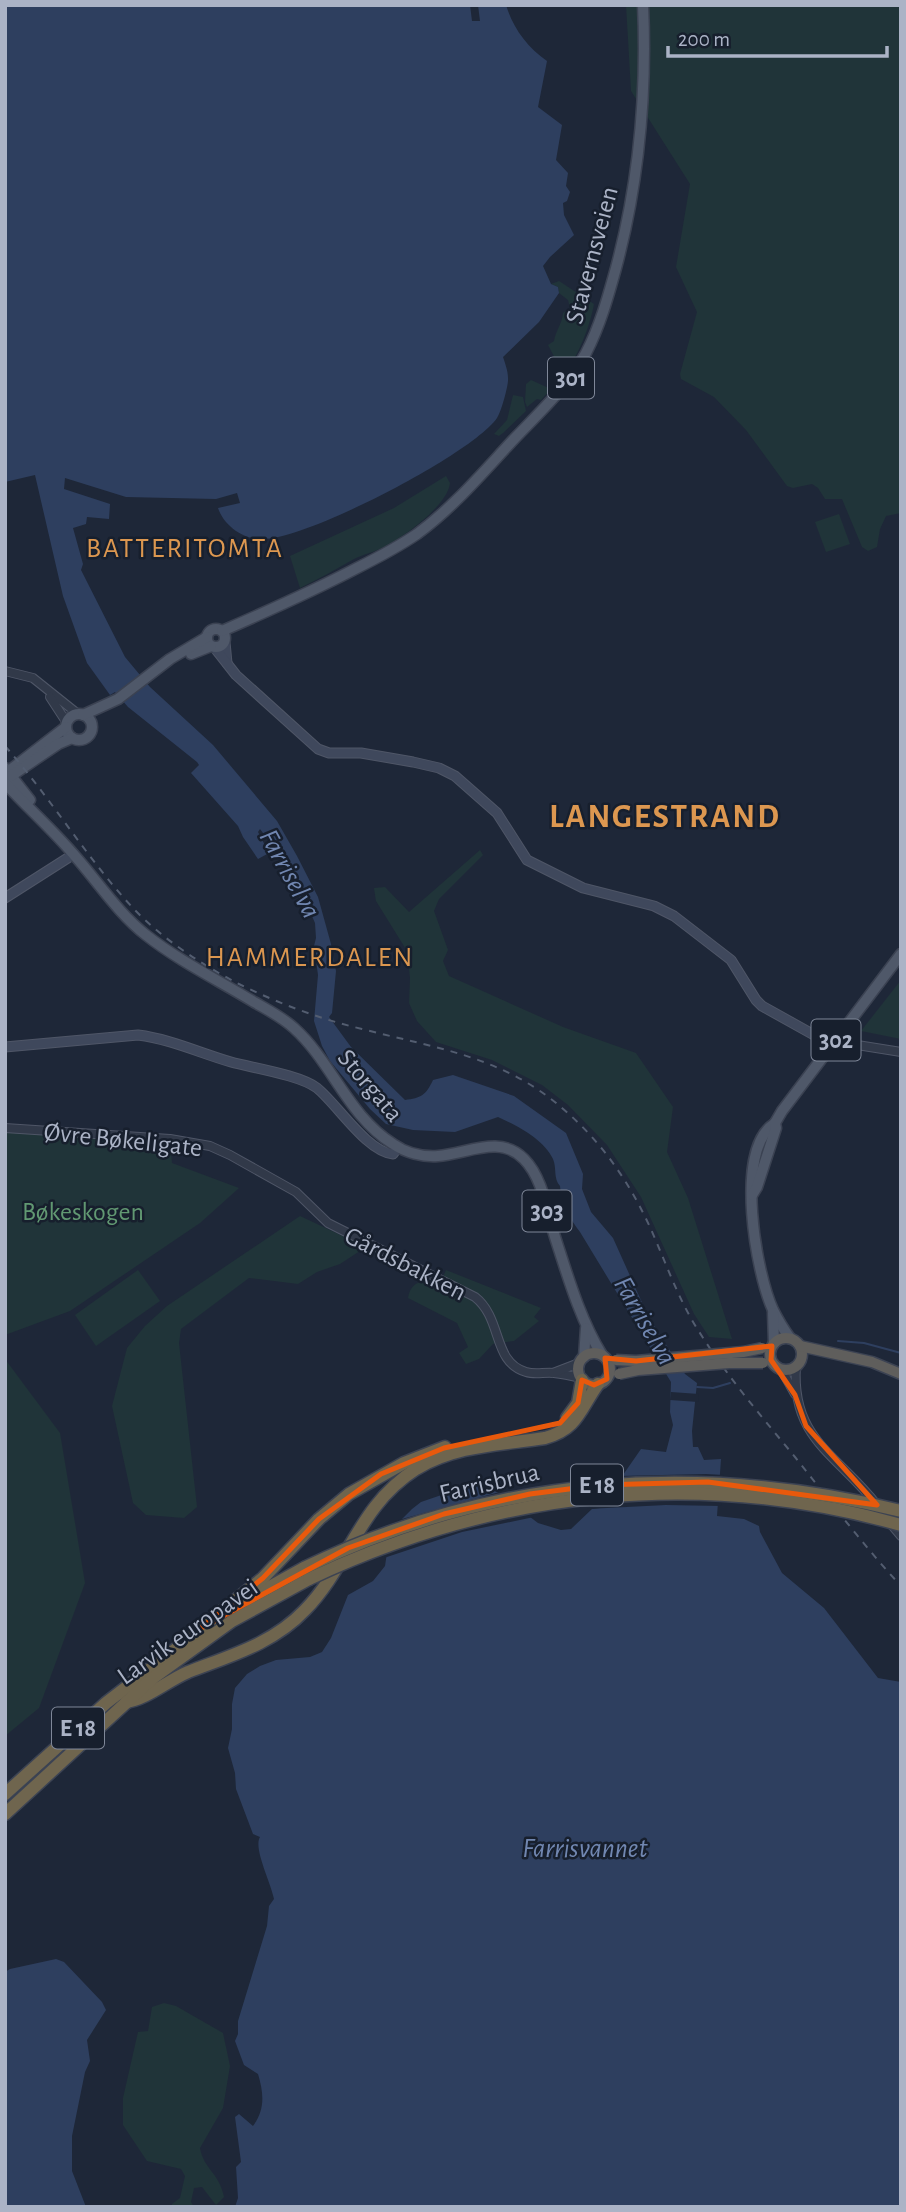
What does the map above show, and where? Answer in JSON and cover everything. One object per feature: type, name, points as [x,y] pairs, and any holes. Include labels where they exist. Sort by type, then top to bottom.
[{"type":"highway","points":[[586,1353],[636,1361],[743,1352],[790,1338],[800,1346],[872,1362],[901,1374]]},
{"type":"highway","points":[[770,1346],[770,1356],[778,1368]]},
{"type":"highway","points":[[798,1364],[802,1353],[800,1346]]},
{"type":"highway","name":"E 18","points":[[201,1628],[263,1578],[319,1519],[366,1483],[404,1463],[443,1448],[481,1438],[550,1429],[571,1414],[578,1403],[582,1379],[578,1371],[586,1353]]},
{"type":"highway","points":[[582,1379],[589,1384],[638,1370],[730,1363],[763,1363],[789,1370],[798,1364],[831,1355]]},
{"type":"highway","points":[[602,1382],[610,1366],[608,1357]]},
{"type":"highway","name":"E 18","points":[[126,1702],[138,1700],[172,1679],[262,1643],[291,1623],[321,1591],[374,1506],[387,1492],[417,1469],[461,1450],[495,1443],[545,1438],[556,1434],[576,1420],[602,1382]]},
{"type":"highway","name":"Farrisbrua","points":[[306,1573],[370,1539],[444,1514],[530,1494],[600,1485],[670,1482],[752,1485],[842,1498],[901,1511]]},
{"type":"highway","name":"Farrisbrua","points":[[306,1573],[448,1525],[531,1506],[600,1496],[671,1493],[741,1496],[805,1503],[901,1525]]},
{"type":"highway","name":"Larvik europavei","points":[[5,1794],[106,1703],[201,1628],[250,1598],[306,1573]]},
{"type":"highway","name":"Larvik europavei","points":[[5,1814],[162,1671],[306,1573]]},
{"type":"main road","name":"Stavernsveien","points":[[84,717],[118,699],[170,659],[217,641],[397,547],[430,523],[549,404],[579,366],[596,332],[612,282],[634,184],[644,79],[643,5]]},
{"type":"main road","points":[[217,641],[221,659],[318,749],[329,753],[361,753],[439,768],[463,781],[496,813],[527,860],[583,888],[655,907],[690,927],[731,960],[762,1006],[836,1041]]},
{"type":"main road","name":"301","points":[[84,717],[92,731],[88,737],[79,741],[72,738],[58,744],[7,775],[71,718],[84,717]]},
{"type":"main road","points":[[66,725],[72,738]]},
{"type":"main road","name":"Storgata","points":[[7,775],[65,840],[125,916],[145,934],[192,966],[280,1017],[295,1029],[372,1129],[398,1147],[414,1154],[434,1157],[494,1146],[509,1149],[521,1156],[533,1170],[540,1188],[585,1323],[586,1353]]},
{"type":"main road","points":[[5,898],[74,854]]},
{"type":"main road","name":"302","points":[[790,1338],[773,1310],[755,1241],[751,1180],[758,1152],[770,1126],[775,1123],[794,1092],[901,954]]},
{"type":"main road","points":[[5,1048],[138,1035],[157,1037],[313,1085],[382,1151],[393,1154],[398,1147]]},
{"type":"main road","name":"302","points":[[770,1346],[773,1310]]},
{"type":"main road","points":[[586,1353],[608,1357]]},
{"type":"street","points":[[5,671],[33,678],[84,717]]},
{"type":"street","points":[[47,691],[66,725]]},
{"type":"street","points":[[836,1041],[901,1052]]},
{"type":"street","name":"Øvre Bøkeligate","points":[[5,1128],[170,1139],[201,1144],[230,1155],[296,1192],[309,1205]]},
{"type":"street","name":"Gårdsbakken","points":[[309,1205],[328,1223],[474,1297],[490,1314],[502,1352],[510,1363],[528,1373],[553,1373],[582,1379]]},
{"type":"street","name":"Gårdsbakken","points":[[553,1373],[586,1353]]},
{"type":"street","points":[[795,1395],[798,1364]]},
{"type":"street","points":[[778,1368],[795,1395],[801,1417],[815,1438],[857,1480],[901,1535]]},
{"type":"highlighted area","points":[[772,1346],[771,1360],[795,1395],[806,1426],[877,1505],[708,1482],[600,1485],[530,1494],[444,1514],[348,1548],[201,1628],[263,1578],[319,1519],[381,1474],[444,1448],[560,1423],[578,1403],[582,1380],[594,1385],[607,1379],[605,1358],[636,1361]]},
{"type":"green space","points":[[626,5],[901,5],[901,513],[886,516],[880,529],[877,547],[868,551],[862,547],[842,499],[825,499],[812,484],[793,488],[787,486],[746,430],[714,397],[681,379],[680,374],[697,312],[676,267],[690,184],[631,91]]},
{"type":"green space","points":[[559,281],[594,304],[585,336],[574,358],[554,383],[557,362],[548,345],[554,341],[563,313],[570,308],[568,300],[559,293],[558,287],[551,284]]},
{"type":"green space","points":[[531,380],[551,389],[541,400],[537,399],[527,407],[526,384]]},
{"type":"green space","points":[[513,395],[523,397],[526,411],[499,436],[494,434],[507,420]]},
{"type":"green space","points":[[446,476],[450,483],[442,501],[413,528],[384,547],[354,559],[300,588],[290,556],[394,508]]},
{"type":"green space","points":[[839,514],[850,544],[826,552],[815,522]]},
{"type":"green space","points":[[480,850],[483,855],[439,899],[434,911],[448,950],[443,961],[449,976],[563,1027],[636,1053],[673,1107],[667,1152],[688,1198],[732,1339],[709,1337],[694,1314],[641,1197],[607,1145],[568,1105],[542,1085],[492,1060],[436,1042],[417,1021],[409,1003],[407,951],[376,901],[374,888],[385,887],[409,912]]},
{"type":"green space","points":[[901,980],[901,1039],[861,1031]]},
{"type":"green space","name":"Bøkeskogen","points":[[5,1128],[170,1139],[172,1163],[239,1188],[200,1223],[70,1311],[5,1335]]},
{"type":"green space","points":[[300,1216],[366,1247],[340,1264],[317,1272],[298,1284],[249,1278],[181,1329],[179,1343],[197,1507],[184,1518],[146,1515],[133,1503],[112,1406],[127,1348],[145,1326],[167,1306]]},
{"type":"green space","points":[[138,1270],[160,1301],[96,1346],[75,1315]]},
{"type":"green space","points":[[446,1270],[541,1308],[534,1317],[539,1321],[514,1341],[493,1344],[479,1359],[466,1364],[459,1353],[468,1347],[457,1323],[408,1298],[412,1287],[419,1282],[440,1284]]},
{"type":"green space","points":[[5,1359],[60,1433],[85,1583],[39,1708],[5,1736]]},
{"type":"green space","points":[[164,2003],[176,2006],[223,2033],[230,2066],[223,2108],[200,2148],[222,2189],[224,2197],[216,2205],[202,2187],[194,2188],[191,2202],[194,2207],[172,2207],[180,2198],[185,2176],[181,2169],[147,2161],[123,2125],[123,2098],[138,2032],[148,2031],[152,2007]]},
{"type":"water","points":[[5,5],[470,5],[472,21],[480,21],[478,5],[506,5],[522,36],[533,50],[547,61],[538,107],[562,125],[556,160],[568,173],[566,186],[570,192],[567,201],[563,203],[564,215],[574,235],[543,266],[551,284],[558,287],[559,293],[539,322],[503,357],[508,378],[501,410],[482,434],[388,492],[315,525],[263,539],[236,531],[221,515],[218,508],[240,503],[237,493],[216,499],[126,497],[65,478],[64,489],[110,504],[109,519],[87,517],[86,524],[73,528],[83,564],[81,570],[125,657],[150,687],[213,745],[277,821],[318,897],[336,971],[332,1013],[329,1017],[351,1047],[405,1100],[422,1095],[433,1080],[453,1075],[514,1096],[566,1133],[583,1174],[582,1189],[591,1212],[613,1238],[649,1318],[685,1374],[697,1383],[693,1447],[698,1447],[704,1460],[721,1459],[717,1516],[744,1519],[759,1526],[782,1573],[824,1608],[878,1678],[901,1682],[901,2207],[235,2207],[238,2198],[236,2167],[241,2162],[235,2117],[239,2114],[253,2126],[260,2114],[262,2102],[258,2074],[244,2065],[235,2041],[238,2021],[267,1926],[269,1906],[274,1899],[259,1849],[260,1837],[253,1834],[236,1789],[228,1748],[235,1688],[247,1674],[260,1666],[276,1660],[310,1657],[322,1652],[331,1638],[348,1595],[373,1581],[385,1566],[388,1546],[400,1521],[421,1502],[456,1490],[479,1486],[497,1492],[538,1523],[561,1530],[571,1529],[592,1509],[600,1508],[641,1449],[666,1452],[673,1425],[670,1412],[671,1382],[564,1205],[553,1159],[543,1145],[498,1117],[455,1132],[413,1130],[386,1124],[330,1061],[314,1021],[318,975],[314,946],[315,923],[308,907],[299,903],[299,893],[292,873],[260,829],[258,832],[269,853],[258,859],[238,826],[191,773],[199,765],[197,762],[128,707],[115,692],[110,695],[87,663],[63,596],[35,475],[5,482]]},
{"type":"water","points":[[56,1959],[64,1962],[102,2002],[106,2010],[87,2040],[90,2061],[85,2072],[72,2136],[72,2171],[86,2207],[5,2207],[5,1972]]},
{"type":"pier","points":[[671,1392],[699,1394],[698,1402],[670,1400]]},
{"type":"pier","points":[[724,1475],[721,1506],[666,1505],[587,1509],[598,1505],[618,1476]]},
{"type":"pier","points":[[503,1491],[534,1517],[462,1532],[384,1558],[387,1535],[395,1521]]},
{"type":"waterway","points":[[838,1341],[864,1343],[901,1353]]},
{"type":"waterway","points":[[697,1387],[713,1388],[730,1383]]},
{"type":"railway","points":[[5,746],[132,907],[156,930],[197,960],[241,985],[300,1010],[492,1065],[539,1090],[576,1120],[601,1147],[632,1192],[684,1305],[720,1363],[847,1523],[901,1586]]},
{"type":"district","name":"BATTERITOMTA","points":[[185,547]]},
{"type":"district","name":"LANGESTRAND","points":[[665,815]]},
{"type":"district","name":"HAMMERDALEN","points":[[310,956]]},
{"type":"water label","name":"Farriselva","points":[[291,873]]},
{"type":"water label","name":"Farriselva","points":[[646,1320]]},
{"type":"water label","name":"Farrisvannet","points":[[585,1847]]}]
